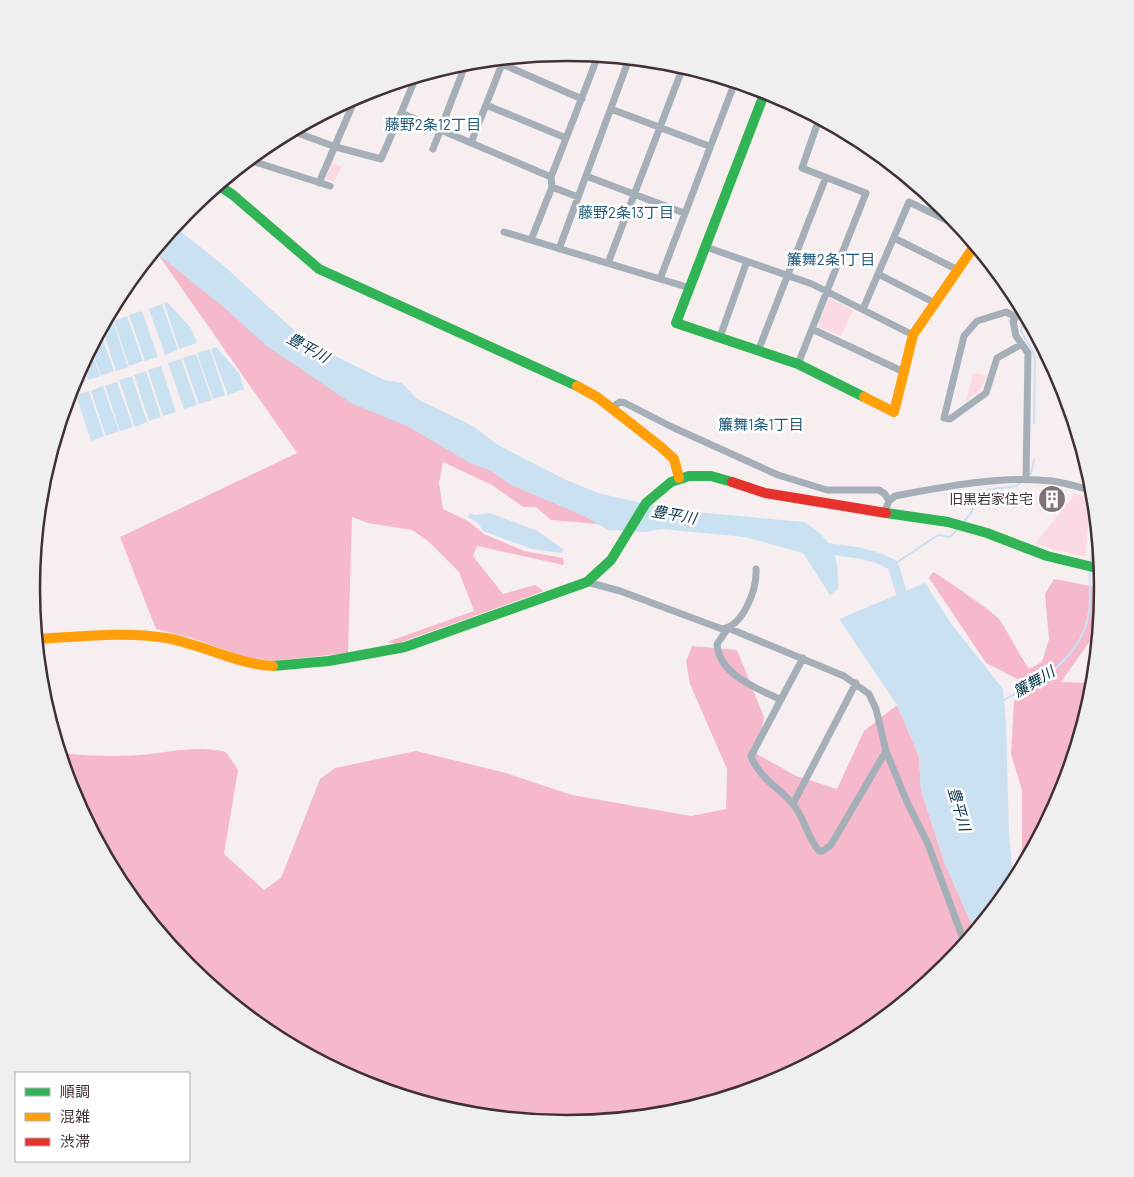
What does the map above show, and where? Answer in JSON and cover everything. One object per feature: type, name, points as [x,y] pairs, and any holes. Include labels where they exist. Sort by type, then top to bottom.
[{"type":"street","points":[[531,240],[552,187],[551,177],[595,63]]},
{"type":"street","points":[[509,65],[582,99]]},
{"type":"street","points":[[559,248],[627,65]]},
{"type":"street","points":[[471,143],[502,66]]},
{"type":"street","points":[[433,149],[461,73]]},
{"type":"street","points":[[608,263],[680,74]]},
{"type":"street","points":[[303,133],[336,147],[381,159],[413,84]]},
{"type":"street","points":[[660,279],[733,88]]},
{"type":"street","points":[[762,99],[676,322],[798,364],[894,412],[913,335],[971,251]]},
{"type":"street","points":[[486,105],[566,138]]},
{"type":"street","points":[[319,183],[352,108]]},
{"type":"street","points":[[611,109],[709,146]]},
{"type":"street","points":[[401,113],[551,177]]},
{"type":"street","points":[[798,364],[866,193],[802,168],[817,125]]},
{"type":"street","points":[[257,162],[330,186]]},
{"type":"street","points":[[586,176],[684,213]]},
{"type":"street","points":[[758,350],[826,177]]},
{"type":"street","points":[[552,187],[578,197]]},
{"type":"street","points":[[224,189],[319,269],[568,381],[611,408],[674,459],[675,480]]},
{"type":"street","points":[[863,309],[909,202],[941,218]]},
{"type":"street","points":[[504,232],[690,288]]},
{"type":"street","points":[[894,238],[958,270]]},
{"type":"street","points":[[706,247],[788,275],[863,309],[913,335]]},
{"type":"street","points":[[720,338],[747,261]]},
{"type":"street","points":[[878,274],[935,303]]},
{"type":"street","points":[[1022,344],[997,358],[986,393],[950,419],[944,418],[964,336],[978,321],[1006,312],[1016,317],[1013,321],[1016,336],[1022,344],[1028,353],[1026,480]]},
{"type":"street","points":[[812,328],[904,372]]},
{"type":"street","points":[[611,408],[620,402],[625,403],[672,427],[778,475],[827,490],[879,490],[885,494],[887,506]]},
{"type":"street","points":[[43,639],[114,635],[150,636],[186,643],[260,666],[329,661],[405,647],[587,582],[611,560],[646,504],[675,480],[701,475],[711,476],[765,493],[831,505],[887,506],[967,526],[1048,556],[1093,567]]},
{"type":"street","points":[[887,506],[895,496],[942,487],[1026,480],[1050,481],[1084,489]]},
{"type":"street","points":[[756,569],[756,579],[747,604],[733,625],[728,628],[716,644],[720,658],[738,677],[781,700]]},
{"type":"street","points":[[587,582],[620,591],[722,629],[728,628],[803,658],[856,683],[869,694],[876,709],[886,751],[907,802],[928,844],[962,937]]},
{"type":"street","points":[[803,658],[751,756],[755,767],[763,778],[793,804],[813,844],[819,851],[827,849],[886,751]]},
{"type":"street","points":[[793,804],[856,683]]},
{"type":"shaded area","points":[[332,163],[342,167],[334,182],[326,179]]},
{"type":"shaded area","points":[[161,253],[621,526],[551,520],[536,507],[523,507],[492,485],[443,462],[439,483],[443,509],[468,521],[484,534],[524,551],[563,558],[564,565],[477,546],[473,556],[503,594],[535,585],[544,591],[396,644],[387,642],[474,611],[459,572],[428,541],[412,530],[368,523],[352,517],[348,653],[273,661],[247,658],[192,638],[156,629],[120,537],[297,453],[159,256]]},
{"type":"shaded area","points":[[829,298],[853,310],[841,336],[819,327],[819,322]]},
{"type":"shaded area","points":[[973,373],[986,375],[982,388],[966,401]]},
{"type":"shaded area","points":[[1075,494],[1086,497],[1089,519],[1085,557],[1035,544]]},
{"type":"shaded area","points":[[933,572],[995,615],[1029,669],[1042,662],[1049,639],[1045,594],[1054,579],[1094,587],[1091,639],[1061,682],[1085,683],[1076,725],[1054,790],[1040,822],[1022,854],[1022,790],[1011,754],[1014,701],[1035,688],[986,663],[929,578]]},
{"type":"shaded area","points":[[692,646],[737,650],[764,717],[757,754],[796,776],[837,789],[864,731],[897,705],[919,756],[921,790],[944,861],[972,925],[940,961],[888,1007],[830,1045],[800,1061],[736,1088],[703,1098],[636,1111],[567,1116],[533,1114],[498,1111],[431,1098],[398,1088],[334,1061],[274,1027],[246,1007],[194,961],[149,909],[129,881],[94,822],[67,753],[111,756],[141,755],[194,749],[226,752],[238,770],[224,854],[264,890],[281,878],[320,779],[335,768],[416,751],[506,773],[572,795],[691,816],[726,809],[727,769],[690,684],[686,662]]},
{"type":"water","points":[[180,231],[223,265],[296,332],[333,355],[384,380],[402,383],[417,399],[473,426],[498,445],[564,479],[598,493],[672,510],[804,522],[822,535],[828,542],[837,567],[838,589],[830,595],[803,553],[745,537],[661,529],[646,532],[608,530],[586,517],[511,485],[491,471],[470,463],[409,427],[351,403],[268,347],[227,310],[159,255]]},
{"type":"water","points":[[167,302],[191,328],[197,343],[179,349],[164,303]]},
{"type":"water","points":[[162,304],[178,350],[165,355],[149,309]]},
{"type":"water","points":[[142,311],[158,357],[145,361],[129,315]]},
{"type":"water","points":[[127,316],[143,361],[129,366],[114,321]]},
{"type":"water","points":[[113,322],[128,367],[116,371],[105,336]]},
{"type":"water","points":[[103,339],[114,371],[101,376],[94,355]]},
{"type":"water","points":[[216,347],[239,373],[244,389],[228,395],[211,349]]},
{"type":"water","points":[[210,349],[225,395],[213,399],[197,353]]},
{"type":"water","points":[[196,354],[212,400],[199,404],[183,358]]},
{"type":"water","points":[[93,356],[100,376],[88,380],[86,374]]},
{"type":"water","points":[[181,359],[197,405],[184,409],[168,363]]},
{"type":"water","points":[[161,366],[176,412],[163,416],[148,370]]},
{"type":"water","points":[[146,371],[161,417],[149,421],[134,375]]},
{"type":"water","points":[[132,376],[147,422],[135,427],[119,380]]},
{"type":"water","points":[[117,382],[133,427],[120,431],[105,386]]},
{"type":"water","points":[[103,386],[119,431],[106,436],[91,391]]},
{"type":"water","points":[[89,391],[104,436],[91,441],[77,395]]},
{"type":"water","points":[[470,513],[475,515],[490,513],[538,531],[564,550],[562,553],[532,549],[483,531],[478,523],[468,517]]},
{"type":"water","points":[[925,583],[950,622],[1003,689],[1006,723],[1009,835],[1013,869],[972,925],[944,861],[921,790],[919,756],[897,705],[839,619]]},
{"type":"waterway","points":[[1023,325],[1021,331],[1035,359],[1034,423]]},
{"type":"waterway","points":[[1028,476],[1031,473],[1034,460]]},
{"type":"waterway","points":[[965,520],[972,512],[972,492],[1016,486],[1021,482]]},
{"type":"waterway","points":[[893,565],[938,535],[950,537],[957,530]]},
{"type":"waterway","name":"豊平川","points":[[817,547],[859,553],[878,558],[893,565],[906,608]]},
{"type":"waterway","name":"簾舞川","points":[[1091,562],[1092,547]]},
{"type":"waterway","name":"簾舞川","points":[[1002,701],[1031,685],[1057,667],[1078,643],[1085,629],[1089,612],[1090,569]]},
{"type":"traffic: fast","points":[[762,99],[676,323],[798,364],[864,397]]},
{"type":"traffic: fast","points":[[224,189],[319,269],[577,386]]},
{"type":"traffic: fast","points":[[273,666],[329,661],[405,647],[587,582],[611,560],[646,503],[671,482],[689,476],[711,476],[732,482]]},
{"type":"traffic: fast","points":[[886,513],[948,522],[987,533],[1047,556],[1093,567]]},
{"type":"traffic: slow","points":[[864,397],[894,412],[913,335],[971,251]]},
{"type":"traffic: slow","points":[[577,386],[597,397],[661,447],[674,459],[679,478]]},
{"type":"traffic: slow","points":[[43,639],[101,635],[150,636],[179,641],[245,662],[273,666]]},
{"type":"traffic: jam","points":[[732,482],[765,493],[886,513]]},
{"type":"place","name":"旧黒岩家住宅","points":[[1052,499]]},
{"type":"district","name":"藤野2条12丁目","points":[[433,125]]},
{"type":"district","name":"藤野2条13丁目","points":[[626,213]]},
{"type":"district","name":"簾舞2条1丁目","points":[[831,260]]},
{"type":"district","name":"簾舞1条1丁目","points":[[761,425]]}]
